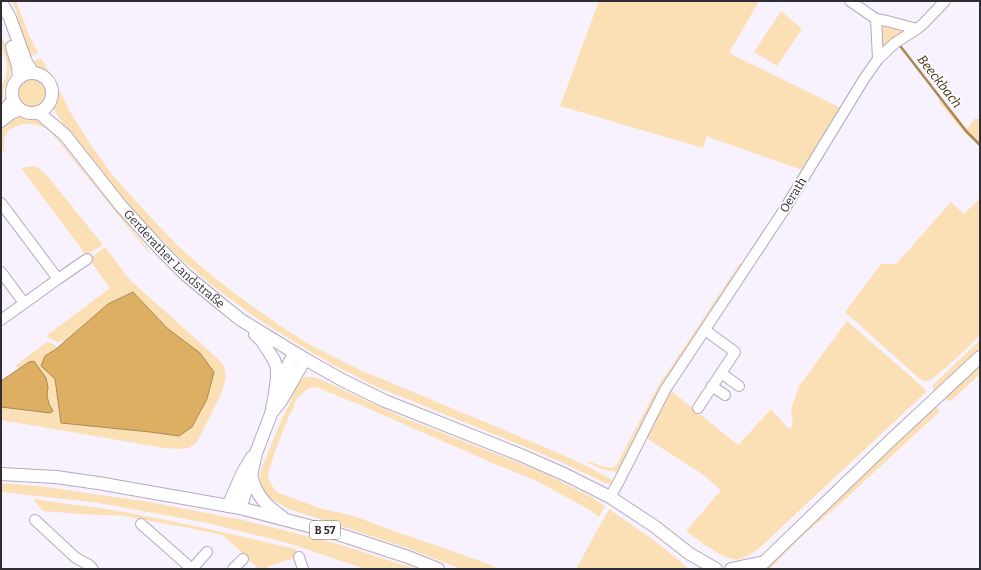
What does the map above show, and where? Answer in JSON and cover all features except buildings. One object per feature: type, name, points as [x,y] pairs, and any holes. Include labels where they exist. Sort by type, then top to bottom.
[{"type":"main road","points":[[1,2],[10,18],[26,62],[33,73]]},
{"type":"main road","points":[[1,9],[18,66],[19,78]]},
{"type":"main road","points":[[33,73],[39,74],[49,82],[52,87],[52,100],[44,110],[32,113],[21,110],[16,105],[12,93],[13,87],[19,78],[26,74],[33,73]]},
{"type":"main road","name":"Gerderather Landstraße","points":[[48,105],[64,135]]},
{"type":"main road","name":"Gerderather Landstraße","points":[[38,112],[64,135],[121,206],[161,250],[186,275],[241,320],[294,353],[342,380],[385,401],[523,456],[610,497],[654,526],[690,554]]},
{"type":"main road","points":[[234,507],[251,476],[256,453],[271,414],[277,377],[277,368],[274,360],[262,341],[241,320]]},
{"type":"main road","points":[[275,393],[294,353]]},
{"type":"main road","points":[[690,554],[715,568],[731,569],[761,565],[980,357]]},
{"type":"main road","points":[[271,414],[281,401],[305,359]]},
{"type":"main road","points":[[234,507],[242,472],[256,453]]},
{"type":"main road","name":"B 57","points":[[1,474],[56,477],[234,507],[332,532],[408,557],[438,569]]},
{"type":"main road","name":"B 57","points":[[251,476],[256,491],[263,500],[286,520]]},
{"type":"main road","points":[[690,554],[701,569]]},
{"type":"street","points":[[850,1],[876,19],[887,20],[917,29]]},
{"type":"street","name":"Oerath","points":[[610,497],[665,390],[784,210],[864,79],[878,59],[895,43],[924,23],[945,1]]},
{"type":"street","points":[[876,19],[878,59]]},
{"type":"street","points":[[1,112],[13,99]]},
{"type":"street","points":[[1,122],[11,114],[21,110]]},
{"type":"street","points":[[1,203],[58,278]]},
{"type":"street","points":[[1,320],[58,278],[87,259]]},
{"type":"street","points":[[1,272],[24,303]]},
{"type":"street","points":[[698,408],[735,352],[705,330]]},
{"type":"street","points":[[721,373],[739,386]]},
{"type":"street","points":[[712,386],[725,395]]},
{"type":"street","points":[[35,520],[76,558],[93,569]]},
{"type":"street","points":[[141,524],[192,569],[207,552]]},
{"type":"street","points":[[300,557],[303,569]]},
{"type":"street","points":[[233,569],[243,558]]},
{"type":"shaded area","points":[[12,1],[16,1],[29,35],[38,53],[31,56],[20,28],[17,13]]},
{"type":"shaded area","points":[[599,1],[759,1],[729,53],[841,108],[805,171],[711,138],[707,135],[703,148],[560,106]]},
{"type":"shaded area","points":[[781,11],[802,29],[777,66],[754,52]]},
{"type":"shaded area","points":[[886,23],[901,30],[902,32],[885,46],[881,43],[881,26]]},
{"type":"shaded area","points":[[1,35],[8,49],[11,69],[1,104],[1,88],[6,76],[7,64],[1,46]]},
{"type":"shaded area","points":[[41,58],[72,115],[90,144],[113,176],[177,245],[234,293],[312,346],[358,369],[554,451],[591,468],[612,480],[612,482],[609,484],[603,482],[528,448],[377,387],[301,346],[259,320],[214,287],[171,250],[164,241],[146,227],[103,178],[54,110],[56,93],[55,85],[49,78],[29,63]]},
{"type":"shaded area","points":[[32,79],[43,83],[47,94],[43,105],[32,109],[21,105],[17,94],[21,83]]},
{"type":"shaded area","points":[[941,97],[967,129],[975,118],[980,120],[980,147],[964,132],[939,102]]},
{"type":"shaded area","points":[[17,116],[35,119],[52,131],[151,254],[49,130],[36,124],[22,124],[13,128],[8,131],[5,136],[5,153],[1,148],[1,125]]},
{"type":"shaded area","points":[[35,166],[45,173],[103,245],[86,255],[21,168]]},
{"type":"shaded area","points":[[980,198],[980,335],[946,368],[932,379],[924,381],[921,380],[845,312],[881,264],[896,264],[951,202],[964,214]]},
{"type":"shaded area","points":[[105,247],[130,280],[216,357],[224,366],[226,379],[220,396],[197,442],[189,448],[164,448],[1,420],[1,407],[50,413],[47,396],[48,387],[41,371],[34,362],[29,362],[20,368],[15,366],[48,342],[57,347],[45,356],[41,366],[55,379],[61,423],[179,436],[192,426],[207,399],[200,353],[167,328],[133,292],[108,304],[67,340],[57,342],[46,336],[110,288],[89,259]]},
{"type":"shaded area","points":[[740,263],[742,265],[741,268],[619,471],[606,470],[587,462],[612,468],[617,464],[657,388]]},
{"type":"shaded area","points":[[133,292],[167,328],[200,353],[214,372],[207,399],[192,427],[179,436],[61,423],[55,379],[41,366],[45,356],[56,349],[108,304]]},
{"type":"shaded area","points":[[847,321],[926,390],[924,394],[756,550],[748,556],[740,559],[734,559],[720,554],[686,531],[721,490],[702,474],[646,438],[669,389],[738,445],[771,409],[789,429],[793,425],[791,409],[799,386]]},
{"type":"shaded area","points":[[980,340],[980,350],[941,387],[937,390],[933,390],[934,384]]},
{"type":"shaded area","points":[[34,361],[46,378],[48,387],[47,396],[53,411],[50,413],[1,407],[1,381],[29,362]]},
{"type":"shaded area","points":[[980,364],[980,374],[951,401],[946,400],[945,395]]},
{"type":"shaded area","points":[[304,377],[313,377],[322,380],[402,417],[544,473],[591,497],[605,506],[599,517],[588,509],[535,480],[316,387],[309,388],[296,399],[275,451],[268,474],[270,483],[277,492],[319,508],[354,516],[491,565],[498,569],[461,569],[410,549],[289,509],[269,498],[261,487],[259,477],[296,385]]},
{"type":"shaded area","points":[[935,406],[940,411],[842,502],[799,539],[770,569],[762,569]]},
{"type":"shaded area","points":[[1,483],[39,486],[149,502],[243,520],[335,543],[416,569],[365,569],[288,543],[203,522],[93,502],[1,492]]},
{"type":"shaded area","points":[[33,499],[117,511],[213,530],[296,549],[298,557],[269,566],[266,569],[259,569],[223,535],[125,516],[43,511]]},
{"type":"shaded area","points":[[609,509],[655,541],[689,569],[576,569]]},
{"type":"waterway","name":"Beeckbach","points":[[901,47],[966,131],[980,145]]}]
